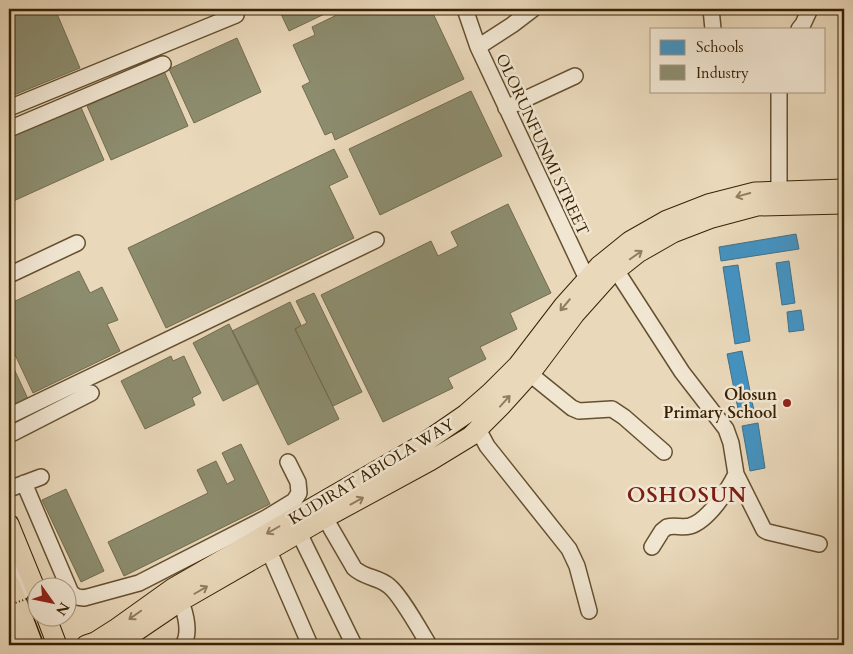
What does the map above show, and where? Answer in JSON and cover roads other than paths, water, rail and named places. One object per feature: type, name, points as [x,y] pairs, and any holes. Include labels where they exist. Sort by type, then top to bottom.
[{"type":"highway","points":[[9,584],[32,645]]},
{"type":"highway","points":[[9,636],[12,645]]},
{"type":"main road","name":"KUDIRAT ABIOLA WAY","points":[[116,645],[177,594],[269,551],[471,436],[530,374],[575,314],[592,285],[599,266],[630,241],[668,220],[708,204],[755,192],[844,189]]},
{"type":"main road","name":"KUDIRAT ABIOLA WAY","points":[[86,645],[95,642],[177,594],[421,445],[466,414],[518,365],[564,305],[638,253],[673,233],[712,218],[757,206],[844,204]]},
{"type":"main road","points":[[9,524],[30,576]]},
{"type":"main road","points":[[49,634],[72,645]]},
{"type":"street","name":"OLORUNFUNMI STREET","points":[[465,9],[478,48],[592,285]]},
{"type":"street","points":[[478,48],[533,9]]},
{"type":"street","points":[[711,9],[713,28]]},
{"type":"street","points":[[800,28],[804,24],[810,9]]},
{"type":"street","points":[[9,108],[236,15]]},
{"type":"street","points":[[9,128],[163,64]]},
{"type":"street","points":[[506,108],[576,76]]},
{"type":"street","points":[[778,191],[779,92]]},
{"type":"street","points":[[9,416],[376,240]]},
{"type":"street","points":[[9,275],[77,243]]},
{"type":"street","points":[[616,270],[682,372],[726,429],[731,443],[736,474],[764,530],[819,544]]},
{"type":"street","points":[[530,374],[572,408],[579,411],[612,408],[664,452]]},
{"type":"street","points":[[9,436],[91,393]]},
{"type":"street","points":[[478,429],[487,446],[569,549],[577,566],[589,611]]},
{"type":"street","points":[[24,483],[71,593],[84,598],[139,583],[266,518],[294,501],[299,493],[298,482],[288,462]]},
{"type":"street","points":[[652,547],[662,531],[667,527],[688,527],[702,519],[730,486],[736,474]]},
{"type":"street","points":[[9,489],[41,477]]},
{"type":"street","points":[[325,518],[354,568],[360,574],[384,582],[394,590],[429,645]]},
{"type":"street","points":[[299,534],[354,645]]},
{"type":"street","points":[[269,551],[310,645]]},
{"type":"street","points":[[9,561],[49,634]]},
{"type":"street","points":[[177,594],[187,631],[186,640],[183,645]]},
{"type":"place","name":"Olosun Primary School","points":[[787,403]]},
{"type":"district","name":"OSHOSUN","points":[[687,495]]}]
